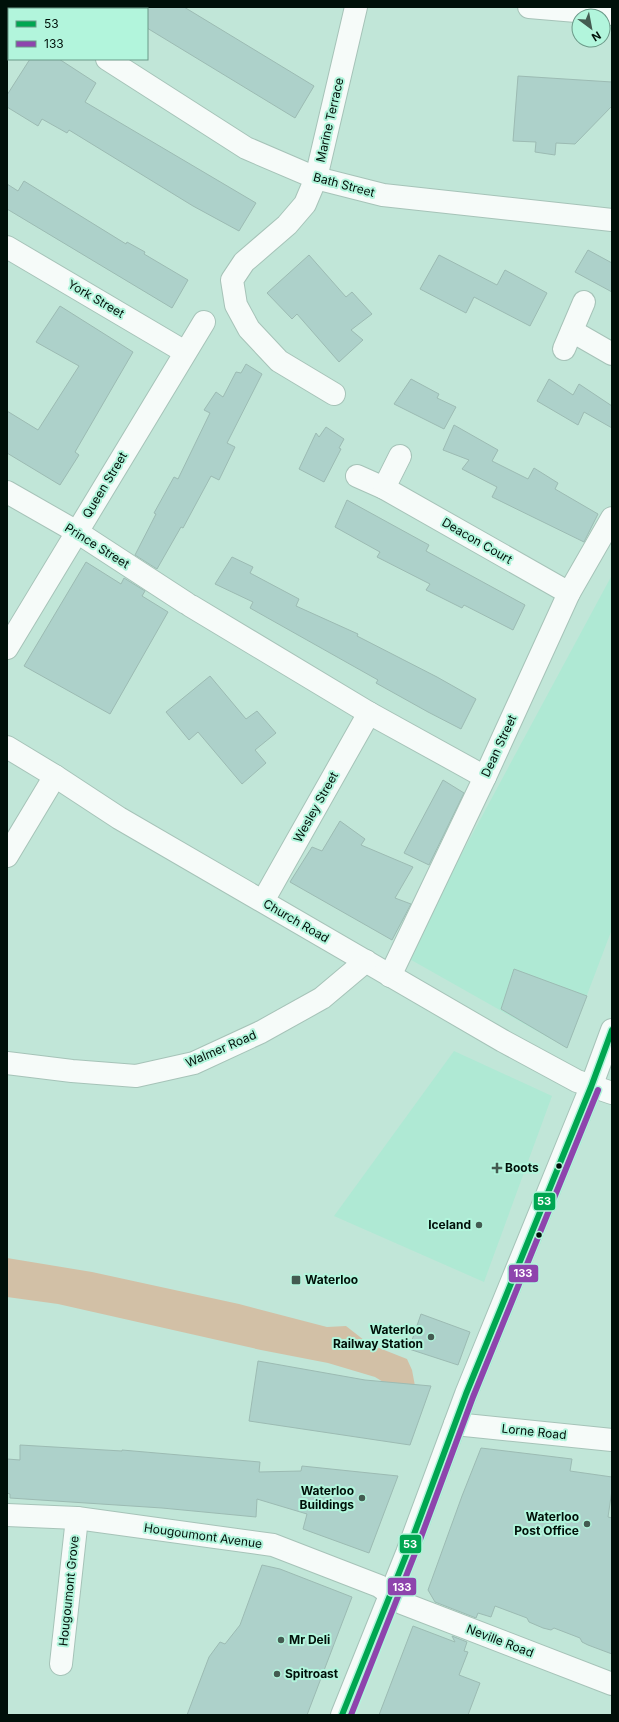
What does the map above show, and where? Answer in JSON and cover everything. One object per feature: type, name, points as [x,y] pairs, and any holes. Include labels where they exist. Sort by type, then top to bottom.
[{"type":"street","name":"Marine Terrace","points":[[334,394],[279,361],[249,329],[236,305],[232,280],[244,262],[287,225],[306,204],[316,178],[356,7]]},
{"type":"street","points":[[529,7],[612,14]]},
{"type":"street","name":"Bath Street","points":[[109,60],[246,148],[316,178],[383,195],[612,220]]},
{"type":"street","name":"York Street","points":[[7,247],[185,352]]},
{"type":"street","points":[[584,302],[568,340],[612,354]]},
{"type":"street","name":"Queen Street","points":[[7,648],[204,322]]},
{"type":"street","points":[[384,488],[400,456]]},
{"type":"street","name":"Deacon Court","points":[[357,476],[384,488],[569,593]]},
{"type":"street","name":"Prince Street","points":[[7,492],[77,532],[189,604],[368,713]]},
{"type":"street","name":"Dean Street","points":[[390,976],[485,777],[569,593],[612,518]]},
{"type":"street","points":[[368,713],[485,777]]},
{"type":"street","name":"Wesley Street","points":[[263,902],[368,713]]},
{"type":"street","name":"Church Road","points":[[7,747],[55,776],[119,818],[503,1041],[577,1081],[612,1093]]},
{"type":"street","points":[[7,856],[55,776]]},
{"type":"street","name":"Walmer Road","points":[[7,1063],[72,1071],[136,1076],[194,1063],[261,1032],[322,998],[366,961]]},
{"type":"street","points":[[342,1715],[407,1553],[466,1394],[591,1087],[612,1030]]},
{"type":"street","name":"Lorne Road","points":[[455,1424],[612,1440]]},
{"type":"street","name":"Hougoumont Avenue","points":[[7,1515],[77,1518],[251,1541],[273,1546],[379,1586],[390,1594]]},
{"type":"street","name":"Hougoumont Grove","points":[[61,1664],[77,1518]]},
{"type":"street","name":"Neville Road","points":[[390,1594],[402,1603],[612,1684]]},
{"type":"shaded area","points":[[612,575],[612,929],[567,1048],[406,957]]},
{"type":"shaded area","points":[[454,1051],[552,1096],[484,1282],[334,1216]]},
{"type":"shaded area","points":[[7,1258],[92,1272],[239,1304],[327,1327],[346,1326],[369,1344],[407,1359],[412,1370],[415,1386],[403,1394],[375,1377],[328,1363],[261,1350],[58,1304],[7,1297]]},
{"type":"building","points":[[184,7],[314,86],[295,118],[148,29],[147,8]]},
{"type":"building","points":[[29,60],[61,60],[96,83],[85,102],[256,203],[239,231],[193,206],[69,130],[67,133],[42,119],[38,126],[7,107],[7,95]]},
{"type":"building","points":[[518,76],[612,82],[612,106],[575,144],[556,143],[555,155],[535,152],[536,142],[513,141]]},
{"type":"building","points":[[24,181],[126,244],[127,242],[145,252],[144,254],[188,280],[172,308],[7,209],[7,184],[18,191]]},
{"type":"building","points":[[588,250],[612,263],[612,292],[575,272]]},
{"type":"building","points":[[309,255],[346,297],[352,292],[372,314],[351,330],[363,340],[339,362],[297,314],[292,319],[267,293]]},
{"type":"building","points":[[439,255],[497,285],[505,270],[547,293],[530,326],[474,297],[466,313],[420,289]]},
{"type":"building","points":[[60,306],[133,352],[75,452],[79,455],[60,485],[7,453],[7,411],[38,430],[79,366],[36,342]]},
{"type":"building","points":[[246,364],[262,374],[227,443],[235,447],[219,480],[211,476],[183,528],[181,527],[157,569],[135,555],[156,514],[154,513],[174,477],[178,479],[210,413],[204,410],[216,392],[223,397],[236,372],[241,373]]},
{"type":"building","points":[[411,379],[439,394],[437,398],[456,407],[444,429],[394,404]]},
{"type":"building","points":[[549,379],[573,395],[579,384],[612,406],[612,428],[584,412],[578,425],[537,401]]},
{"type":"building","points":[[454,425],[498,450],[492,461],[528,479],[534,468],[558,483],[555,489],[598,514],[584,542],[492,497],[497,487],[462,469],[469,460],[443,450]]},
{"type":"building","points":[[326,427],[344,439],[339,448],[341,449],[324,482],[299,469],[316,433],[319,437]]},
{"type":"building","points":[[347,500],[429,545],[426,551],[525,605],[513,630],[464,605],[462,608],[426,590],[430,584],[377,557],[380,552],[335,527]]},
{"type":"building","points":[[232,557],[253,567],[250,573],[299,599],[296,606],[358,634],[357,636],[476,699],[461,729],[376,683],[378,680],[250,608],[253,602],[215,584]]},
{"type":"building","points":[[86,562],[121,584],[124,578],[145,591],[142,596],[168,612],[110,714],[24,666]]},
{"type":"building","points":[[210,676],[246,719],[257,711],[276,733],[255,750],[266,763],[242,784],[198,732],[189,740],[166,712]]},
{"type":"building","points":[[443,780],[464,793],[429,865],[404,853]]},
{"type":"building","points":[[340,821],[365,839],[361,845],[413,867],[395,898],[411,904],[392,940],[290,882],[312,847],[322,851]]},
{"type":"building","points":[[514,969],[587,996],[567,1048],[501,1009]]},
{"type":"building","name":"Waterloo Railway Station","points":[[421,1314],[470,1332],[458,1365],[409,1349]]},
{"type":"building","points":[[258,1361],[365,1380],[431,1386],[410,1445],[249,1421]]},
{"type":"building","points":[[20,1445],[122,1450],[260,1462],[259,1472],[301,1471],[302,1466],[398,1476],[369,1553],[303,1529],[307,1514],[257,1499],[256,1517],[162,1508],[10,1498],[10,1494],[7,1493],[7,1459],[20,1460]]},
{"type":"building","points":[[481,1448],[572,1459],[570,1471],[612,1477],[612,1490],[608,1517],[612,1518],[612,1654],[582,1642],[580,1638],[554,1628],[551,1630],[543,1628],[529,1622],[527,1618],[495,1606],[491,1617],[478,1613],[476,1618],[435,1602],[428,1590]]},
{"type":"building","name":"Mr Deli","points":[[262,1565],[280,1569],[352,1597],[307,1715],[187,1715],[209,1657],[220,1642],[225,1644],[240,1625]]},
{"type":"building","points":[[413,1626],[455,1642],[452,1636],[467,1642],[464,1651],[468,1652],[459,1675],[480,1683],[468,1715],[379,1715]]},
{"type":"transit line","name":"53","points":[[342,1715],[407,1553],[466,1394],[591,1087],[612,1030]]},
{"type":"transit line","name":"133","points":[[351,1715],[414,1556],[473,1397],[598,1090]]},
{"type":"place","name":"Boots","points":[[497,1168]]},
{"type":"place","name":"Iceland","points":[[479,1225]]},
{"type":"place","name":"Waterloo","points":[[296,1280]]},
{"type":"place","name":"Waterloo Railway Station","points":[[431,1337]]},
{"type":"place","name":"Waterloo Buildings","points":[[362,1498]]},
{"type":"place","name":"Waterloo Post Office","points":[[587,1524]]},
{"type":"place","name":"Mr Deli","points":[[281,1640]]},
{"type":"place","name":"Spitroast","points":[[277,1674]]}]
